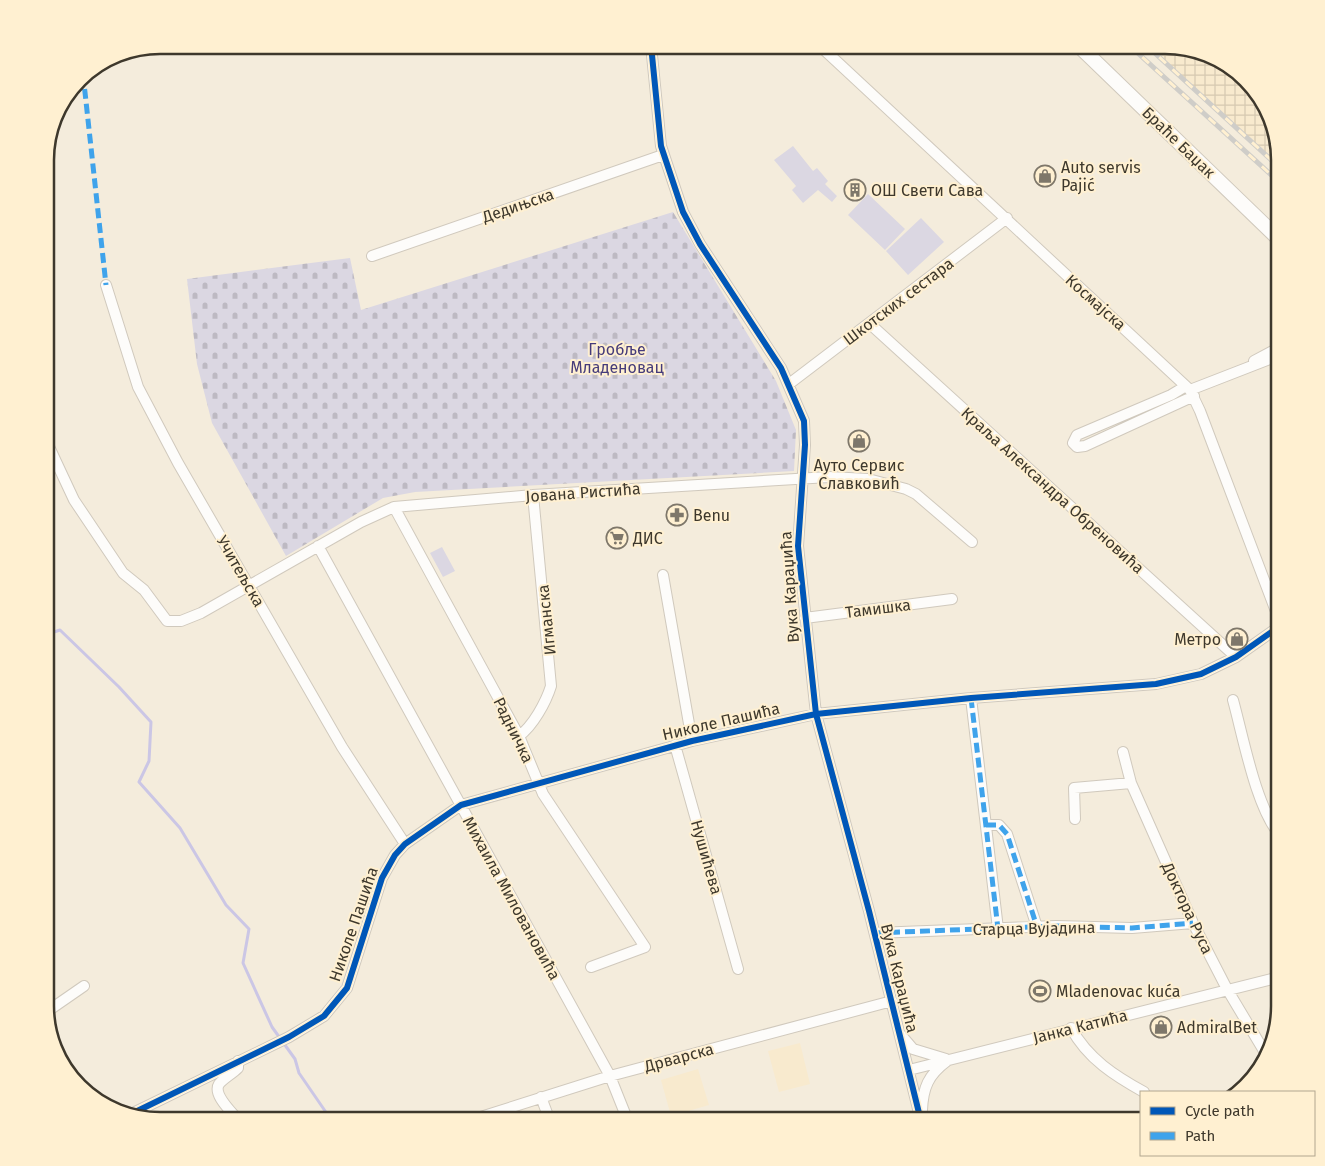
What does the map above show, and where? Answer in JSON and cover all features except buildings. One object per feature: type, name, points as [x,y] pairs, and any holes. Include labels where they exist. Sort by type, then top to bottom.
[{"type":"main road","name":"Браће Баџак","points":[[1087,54],[1271,231]]},
{"type":"street","name":"Вука Караџића","points":[[652,54],[657,119],[663,155],[678,200],[697,238],[768,347],[789,384],[805,425],[798,546],[816,714],[875,934],[919,1112]]},
{"type":"street","name":"Космајска","points":[[829,54],[1007,218],[1190,391],[1271,601]]},
{"type":"street","name":"Дедињска","points":[[372,256],[663,155]]},
{"type":"street","name":"Шкотских сестара","points":[[789,384],[1007,218]]},
{"type":"street","name":"Учитељска","points":[[106,285],[138,387],[178,463],[342,747],[405,844]]},
{"type":"street","name":"Краља Александра Обреновића","points":[[869,323],[1236,657]]},
{"type":"street","points":[[1248,367],[1260,357],[1271,352]]},
{"type":"street","points":[[1190,391],[1171,395],[1077,435],[1073,443],[1077,447],[1085,446],[1190,391],[1271,358]]},
{"type":"street","name":"Јована Ристића","points":[[54,457],[74,500],[123,573],[144,590],[167,621],[181,621],[201,613],[361,522],[394,507],[533,495],[802,478],[868,479],[906,489],[916,494],[972,542]]},
{"type":"street","name":"Игманска","points":[[519,736],[525,732],[543,704],[551,686],[533,495]]},
{"type":"street","name":"Радничка","points":[[394,507],[519,736],[543,794],[646,947],[591,967]]},
{"type":"street","name":"Михаила Миловановића","points":[[318,546],[409,716],[461,805],[610,1076],[624,1112]]},
{"type":"street","points":[[663,575],[692,741]]},
{"type":"street","name":"Тамишка","points":[[805,618],[952,599]]},
{"type":"street","name":"Николе Пашића","points":[[238,1060],[290,1037],[324,1016],[347,988],[382,878],[394,855],[405,844],[461,805],[537,782],[676,745],[816,714],[971,698],[1156,684],[1201,674],[1236,657],[1271,631]]},
{"type":"street","points":[[971,698],[998,929]]},
{"type":"street","points":[[1233,700],[1260,795],[1271,820]]},
{"type":"street","name":"Нушићева","points":[[676,745],[738,969]]},
{"type":"street","name":"Доктора Руса","points":[[1123,752],[1131,783],[1193,923],[1227,989],[1262,1048]]},
{"type":"street","points":[[1075,818],[1074,788],[1131,783]]},
{"type":"street","points":[[986,825],[999,825],[1007,834],[1037,927]]},
{"type":"street","name":"Старца Вујадина","points":[[875,934],[914,930],[1056,926],[1132,928],[1193,923]]},
{"type":"street","name":"Јанка Катића","points":[[909,1070],[1271,979]]},
{"type":"street","points":[[54,1007],[84,986]]},
{"type":"street","name":"Дрварска","points":[[495,1112],[610,1076],[892,1001]]},
{"type":"street","points":[[1071,1028],[1079,1041],[1102,1066],[1142,1091]]},
{"type":"street","points":[[900,1034],[913,1049],[950,1059]]},
{"type":"street","points":[[922,1112],[924,1089],[930,1076],[950,1059]]},
{"type":"street","points":[[138,1110],[238,1060],[238,1068],[220,1084],[218,1090],[219,1096],[232,1112]]},
{"type":"street","points":[[541,1097],[547,1112]]},
{"type":"shaded area","points":[[1157,54],[1193,57],[1212,65],[1235,80],[1249,95],[1263,119],[1268,132],[1271,160]]},
{"type":"shaded area","points":[[800,1043],[810,1084],[779,1092],[768,1051]]},
{"type":"shaded area","points":[[698,1069],[709,1105],[685,1112],[670,1112],[661,1080]]},
{"type":"green space","points":[[793,146],[813,171],[817,168],[828,181],[825,184],[837,196],[832,202],[818,190],[803,203],[792,190],[796,186],[774,160]]},
{"type":"green space","points":[[868,194],[905,229],[885,250],[848,215]]},
{"type":"green space","name":"Гробље Младеновац","points":[[673,212],[776,381],[796,430],[794,471],[415,492],[383,498],[286,556],[212,423],[197,364],[187,279],[350,258],[361,310]]},
{"type":"green space","points":[[921,218],[944,242],[908,275],[886,251]]},
{"type":"green space","points":[[442,547],[455,571],[443,577],[430,553]]},
{"type":"waterway","points":[[54,632],[60,630],[119,687],[151,722],[149,761],[139,782],[180,828],[226,905],[249,929],[243,963],[272,1027],[295,1059],[299,1073],[326,1112]]},
{"type":"railway","points":[[1139,54],[1271,175]]},
{"type":"railway","points":[[1156,54],[1271,160]]},
{"type":"marked path","points":[[84,86],[106,285]]},
{"type":"marked path","points":[[971,698],[998,929]]},
{"type":"marked path","points":[[986,825],[999,825],[1007,834],[1037,927]]},
{"type":"marked path","points":[[875,933],[1056,926],[1132,928],[1193,923]]},
{"type":"cycle path","points":[[652,54],[661,146],[683,212],[700,244],[781,368],[804,421],[805,445],[798,546],[816,714],[869,911],[919,1112]]},
{"type":"cycle path","points":[[139,1110],[289,1037],[324,1016],[347,988],[382,878],[395,855],[405,844],[461,805],[692,741],[816,714],[971,698],[1156,684],[1201,674],[1236,657],[1271,632]]},
{"type":"place","name":"Auto servis Pajić","points":[[1045,176]]},
{"type":"place","name":"ОШ Свети Сава","points":[[855,190]]},
{"type":"place","name":"Ауто Сервис Славковић","points":[[859,441]]},
{"type":"place","name":"Benu","points":[[677,515]]},
{"type":"place","name":"ДИС","points":[[617,538]]},
{"type":"place","name":"Метро","points":[[1237,639]]},
{"type":"place","name":"Mladenovac kuća","points":[[1040,991]]},
{"type":"place","name":"AdmiralBet","points":[[1161,1027]]}]
